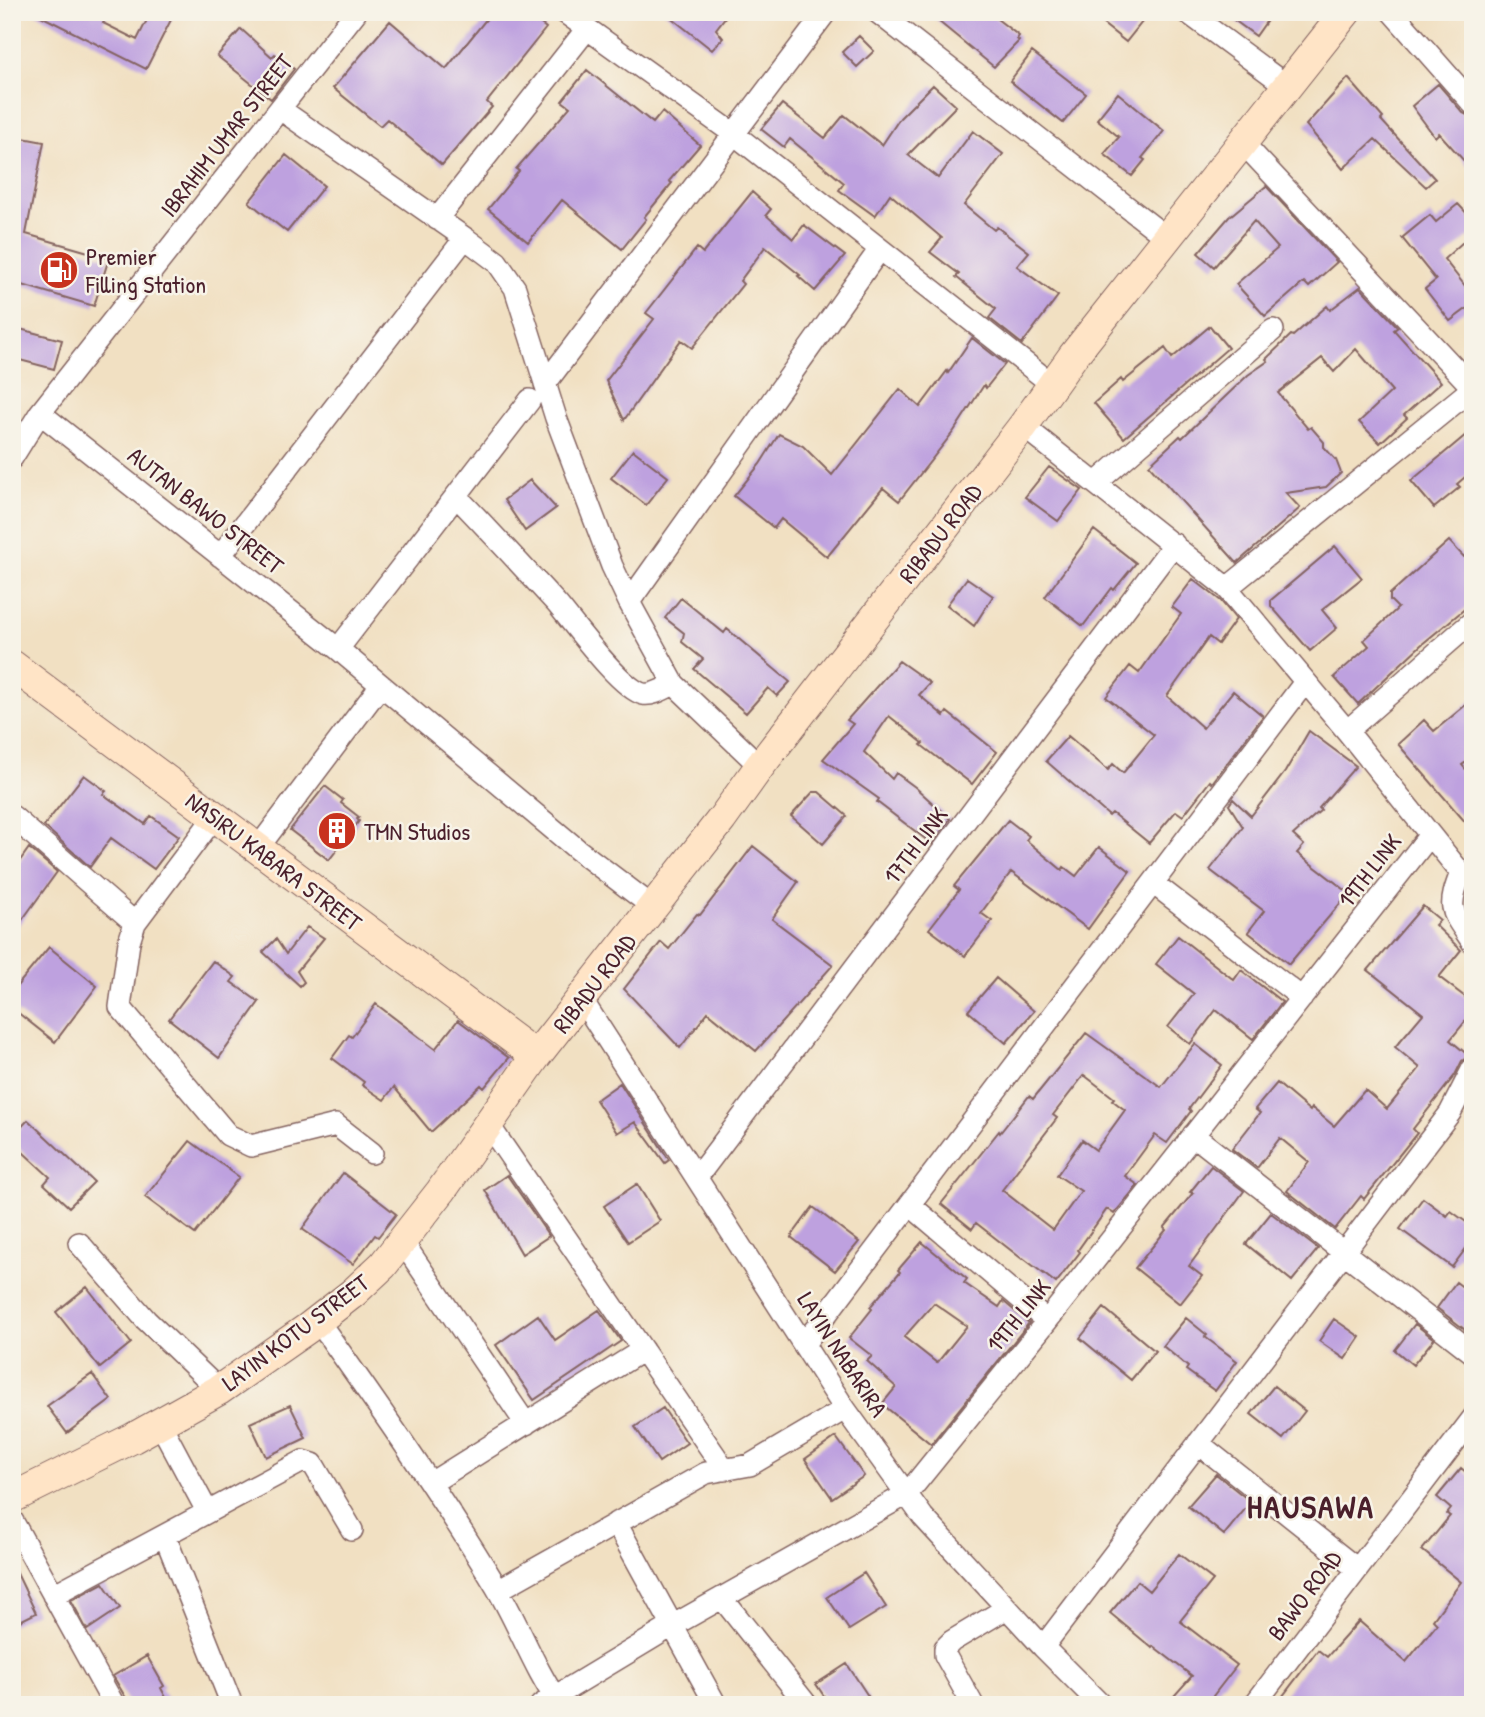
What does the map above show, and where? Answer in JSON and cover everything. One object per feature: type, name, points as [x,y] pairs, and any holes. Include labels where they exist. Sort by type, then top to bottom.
[{"type":"street","name":"IBRAHIM UMAR STREET","points":[[12,458],[40,412],[356,12]]},
{"type":"street","points":[[564,12],[734,134],[1052,385]]},
{"type":"street","points":[[545,384],[826,12]]},
{"type":"street","points":[[877,12],[1167,237]]},
{"type":"street","points":[[1187,12],[1287,86]]},
{"type":"street","name":"RIBADU ROAD","points":[[536,1056],[722,819],[1052,385],[1346,12]]},
{"type":"street","points":[[1392,12],[1473,104]]},
{"type":"street","points":[[437,219],[586,30]]},
{"type":"street","points":[[280,109],[497,262],[515,288],[545,384],[612,566],[629,602],[674,684],[760,766]]},
{"type":"street","points":[[1227,589],[1473,388],[1242,142]]},
{"type":"street","points":[[220,556],[465,238]]},
{"type":"street","points":[[629,602],[880,249]]},
{"type":"street","points":[[1096,483],[1273,330]]},
{"type":"street","points":[[338,649],[530,400]]},
{"type":"street","name":"AUTAN BAWO STREET","points":[[40,412],[338,649],[578,850],[653,907]]},
{"type":"street","points":[[1023,426],[1227,589],[1430,835],[1467,868],[1451,896],[1451,908],[1473,943]]},
{"type":"street","points":[[457,496],[559,607],[603,661],[632,688],[643,694],[650,694],[674,684]]},
{"type":"street","name":"17TH LINK","points":[[697,1177],[1174,544]]},
{"type":"street","points":[[1347,732],[1473,621]]},
{"type":"street","name":"NASIRU KABARA STREET","points":[[12,665],[536,1056]]},
{"type":"street","points":[[804,1344],[1305,682]]},
{"type":"street","points":[[258,848],[382,685]]},
{"type":"street","points":[[12,816],[135,923]]},
{"type":"street","points":[[215,816],[135,923],[129,942],[120,1007],[228,1135],[251,1146],[336,1125],[372,1153]]},
{"type":"street","name":"19TH LINK","points":[[552,1702],[672,1626],[907,1494],[1047,1321],[1430,835]]},
{"type":"street","points":[[1153,883],[1302,998]]},
{"type":"street","name":"LAYIN NABARIRA","points":[[582,1000],[845,1409],[923,1517],[1043,1647],[1101,1705]]},
{"type":"street","name":"LAYIN KOTU STREET","points":[[12,1498],[219,1390],[318,1321],[383,1265],[536,1056]]},
{"type":"street","points":[[1043,1647],[1450,1114],[1473,1068]]},
{"type":"street","points":[[488,1124],[725,1470]]},
{"type":"street","points":[[1194,1135],[1473,1353]]},
{"type":"street","points":[[910,1205],[1047,1321]]},
{"type":"street","points":[[402,1241],[526,1424]]},
{"type":"street","points":[[79,1243],[146,1320],[219,1390]]},
{"type":"street","points":[[318,1321],[431,1483],[498,1590],[552,1702]]},
{"type":"street","points":[[431,1483],[643,1350]]},
{"type":"street","points":[[498,1590],[706,1473],[750,1465],[845,1409]]},
{"type":"street","name":"BAWO ROAD","points":[[1254,1705],[1473,1418]]},
{"type":"street","points":[[160,1423],[207,1511]]},
{"type":"street","points":[[1198,1443],[1357,1569]]},
{"type":"street","points":[[53,1595],[298,1462],[308,1461],[313,1464],[352,1530]]},
{"type":"street","points":[[12,1520],[114,1705]]},
{"type":"street","points":[[616,1523],[716,1705]]},
{"type":"street","points":[[165,1536],[232,1705]]},
{"type":"street","points":[[722,1598],[807,1705]]},
{"type":"street","points":[[973,1705],[945,1655],[945,1648],[952,1640],[1007,1608]]},
{"type":"building","points":[[33,12],[109,12],[103,23],[137,40],[151,12],[175,12],[146,69]]},
{"type":"building","points":[[492,12],[526,12],[546,28],[487,102],[492,107],[442,165],[387,119],[380,126],[333,88],[390,21],[446,69]]},
{"type":"building","points":[[664,12],[729,12],[716,29],[723,38],[712,50]]},
{"type":"building","points":[[927,12],[988,12],[1019,36],[1019,41],[994,67]]},
{"type":"building","points":[[1088,12],[1150,12],[1126,42]]},
{"type":"building","points":[[1223,12],[1273,12],[1256,36]]},
{"type":"building","points":[[241,29],[272,57],[275,54],[294,69],[271,99],[217,56]]},
{"type":"building","points":[[859,36],[874,51],[857,67],[842,52]]},
{"type":"building","points":[[1032,52],[1086,94],[1063,123],[1010,81]]},
{"type":"building","points":[[587,70],[653,123],[662,112],[700,145],[669,181],[672,183],[622,249],[562,200],[528,242],[488,209],[519,171],[516,169],[570,107],[562,101]]},
{"type":"building","points":[[1348,78],[1383,118],[1381,120],[1435,179],[1426,187],[1375,139],[1343,169],[1306,125]]},
{"type":"building","points":[[1438,84],[1463,113],[1473,118],[1473,171],[1439,133],[1435,137],[1412,106]]},
{"type":"building","points":[[933,85],[956,106],[908,155],[938,178],[973,131],[1003,154],[964,205],[994,230],[997,227],[1029,252],[1017,266],[1058,296],[1022,344],[989,318],[996,309],[956,277],[959,274],[930,252],[942,238],[890,194],[875,216],[839,190],[844,183],[790,139],[784,147],[761,129],[782,104],[825,138],[844,115],[882,145],[900,118]]},
{"type":"building","points":[[1118,93],[1164,131],[1142,158],[1145,160],[1132,176],[1104,154],[1119,137],[1097,119]]},
{"type":"building","name":"Premier Filling Station","points":[[12,136],[44,142],[26,234],[109,258],[94,306],[12,282]]},
{"type":"building","points":[[286,155],[324,186],[287,232],[249,202]]},
{"type":"building","points":[[1266,186],[1337,262],[1309,287],[1304,282],[1265,316],[1236,284],[1278,248],[1254,221],[1214,267],[1198,253],[1229,217]]},
{"type":"building","points":[[752,192],[771,209],[766,215],[793,239],[804,225],[845,256],[815,291],[798,276],[800,275],[765,247],[740,281],[743,284],[692,348],[681,340],[624,420],[606,381],[654,319],[646,313],[697,248],[703,253]]},
{"type":"building","points":[[1458,204],[1473,220],[1473,233],[1444,259],[1473,296],[1473,304],[1450,321],[1425,289],[1436,280],[1402,238],[1430,215],[1436,222]]},
{"type":"building","points":[[1360,287],[1398,327],[1394,330],[1441,382],[1404,415],[1407,418],[1380,443],[1359,422],[1392,391],[1356,349],[1334,372],[1322,358],[1278,393],[1308,429],[1311,427],[1324,442],[1324,447],[1336,460],[1341,473],[1326,487],[1286,493],[1300,508],[1237,563],[1149,465],[1180,436],[1182,438],[1248,375],[1268,361],[1266,359],[1291,335],[1327,306],[1330,310]]},
{"type":"building","points":[[1210,326],[1228,348],[1124,438],[1094,403],[1121,379],[1123,382],[1165,348],[1172,358]]},
{"type":"building","points":[[12,327],[62,340],[54,369],[12,358]]},
{"type":"building","points":[[972,338],[1005,364],[986,388],[984,385],[954,431],[899,501],[883,488],[827,557],[781,519],[774,528],[734,496],[760,464],[779,434],[803,446],[832,475],[900,389],[920,407]]},
{"type":"building","points":[[1473,429],[1473,470],[1457,484],[1460,487],[1434,508],[1411,481]]},
{"type":"building","points":[[633,450],[668,477],[646,505],[611,478]]},
{"type":"building","points":[[1049,467],[1082,490],[1058,521],[1025,497]]},
{"type":"building","points":[[530,480],[556,508],[525,531],[504,500]]},
{"type":"building","points":[[1094,530],[1136,563],[1114,590],[1112,588],[1083,626],[1045,597]]},
{"type":"building","points":[[1449,541],[1464,557],[1473,550],[1473,602],[1421,645],[1358,704],[1334,677],[1369,646],[1364,640],[1398,608],[1390,600],[1390,594]]},
{"type":"building","points":[[1335,546],[1362,578],[1322,610],[1337,628],[1310,651],[1271,606],[1271,600]]},
{"type":"building","points":[[967,578],[993,596],[974,626],[947,605]]},
{"type":"building","points":[[1193,579],[1221,601],[1236,619],[1218,644],[1209,637],[1167,696],[1203,728],[1233,691],[1263,716],[1183,816],[1176,811],[1149,843],[1112,813],[1109,816],[1046,761],[1068,736],[1108,770],[1113,764],[1123,773],[1154,735],[1106,697],[1130,666],[1139,673],[1181,614],[1172,607]]},
{"type":"building","points":[[681,598],[724,633],[727,629],[790,682],[777,696],[768,688],[746,713],[694,669],[703,659],[682,642],[684,633],[665,618]]},
{"type":"building","points":[[899,661],[930,683],[919,695],[944,716],[947,712],[997,752],[972,784],[921,745],[923,743],[889,716],[864,752],[892,779],[896,773],[950,819],[932,844],[877,802],[879,799],[823,759],[853,724],[847,720]]},
{"type":"building","points":[[1473,699],[1473,757],[1462,765],[1473,778],[1473,831],[1398,744],[1424,720],[1434,731]]},
{"type":"building","points":[[1309,731],[1356,766],[1319,808],[1321,810],[1293,835],[1304,845],[1297,853],[1349,893],[1289,964],[1248,932],[1264,911],[1210,870],[1243,827],[1229,805],[1233,799],[1251,816],[1285,772]]},
{"type":"building","points":[[84,775],[106,791],[103,794],[145,824],[151,816],[179,836],[154,869],[111,838],[90,867],[44,826]]},
{"type":"building","name":"TMN Studios","points":[[325,786],[359,817],[359,821],[329,860],[290,830]]},
{"type":"building","points":[[813,792],[819,792],[847,816],[823,844],[791,816]]},
{"type":"building","points":[[1008,820],[1029,836],[1026,840],[1062,870],[1064,867],[1076,876],[1099,847],[1130,871],[1088,929],[1011,872],[981,913],[992,921],[965,956],[929,929],[959,890],[954,886]]},
{"type":"building","points":[[753,846],[798,882],[772,919],[833,965],[756,1051],[708,1012],[680,1048],[624,989],[661,942],[669,949],[697,914],[700,915]]},
{"type":"building","points":[[29,848],[57,872],[12,934],[12,872]]},
{"type":"building","points":[[1423,906],[1440,920],[1435,925],[1461,950],[1439,977],[1473,1003],[1473,1012],[1450,1040],[1469,1056],[1462,1061],[1455,1075],[1413,1129],[1417,1133],[1364,1199],[1361,1196],[1335,1229],[1287,1191],[1309,1162],[1280,1138],[1257,1168],[1232,1149],[1260,1113],[1255,1109],[1277,1083],[1310,1111],[1312,1108],[1334,1126],[1365,1090],[1387,1109],[1420,1068],[1395,1047],[1423,1014],[1368,970]]},
{"type":"building","points":[[307,927],[324,938],[297,971],[304,982],[300,986],[263,952],[276,939],[286,954]]},
{"type":"building","points":[[1178,936],[1234,980],[1241,970],[1282,1002],[1253,1039],[1216,1010],[1190,1044],[1168,1027],[1194,994],[1156,964]]},
{"type":"building","points":[[49,947],[97,986],[55,1042],[12,1008],[12,992]]},
{"type":"building","points":[[213,961],[235,977],[231,982],[259,1002],[219,1058],[169,1019]]},
{"type":"building","points":[[996,978],[1034,1011],[1006,1043],[968,1011]]},
{"type":"building","points":[[376,1004],[435,1049],[458,1020],[509,1058],[484,1088],[481,1085],[431,1132],[394,1087],[384,1100],[362,1085],[364,1082],[332,1058],[349,1035],[352,1037]]},
{"type":"building","points":[[1086,1033],[1161,1087],[1195,1044],[1222,1065],[1167,1143],[1155,1135],[1125,1176],[1138,1185],[1114,1214],[1107,1209],[1078,1250],[1080,1252],[1056,1283],[976,1223],[972,1229],[941,1204],[1029,1096],[1033,1099]],"holes":[[[1084,1075],[1114,1098],[1112,1100],[1125,1110],[1096,1150],[1082,1140],[1057,1175],[1081,1191],[1053,1230],[1002,1190],[1057,1118],[1053,1115]]]},
{"type":"building","points":[[620,1083],[669,1160],[665,1163],[635,1122],[617,1133],[596,1100]]},
{"type":"building","points":[[28,1120],[94,1182],[69,1207],[44,1184],[50,1177],[12,1142],[12,1137]]},
{"type":"building","points":[[190,1141],[239,1177],[195,1234],[145,1197]]},
{"type":"building","points":[[1211,1166],[1244,1191],[1189,1266],[1202,1276],[1180,1304],[1135,1268],[1166,1230],[1164,1228]]},
{"type":"building","points":[[343,1173],[396,1214],[378,1237],[375,1235],[353,1264],[302,1229]]},
{"type":"building","points":[[507,1175],[549,1236],[522,1254],[485,1190]]},
{"type":"building","points":[[637,1184],[660,1221],[628,1242],[604,1206]]},
{"type":"building","points":[[1423,1198],[1447,1216],[1451,1211],[1473,1227],[1473,1239],[1452,1267],[1400,1229]]},
{"type":"building","points":[[813,1207],[859,1242],[835,1271],[791,1237]]},
{"type":"building","points":[[1271,1213],[1318,1249],[1292,1281],[1246,1244]]},
{"type":"building","points":[[922,1242],[967,1279],[964,1283],[999,1307],[1003,1301],[1029,1323],[931,1444],[882,1404],[896,1387],[867,1361],[872,1356],[849,1338],[872,1309],[870,1307],[900,1272],[898,1270]],"holes":[[[934,1303],[967,1326],[937,1363],[904,1337]]]},
{"type":"building","points":[[1456,1282],[1473,1295],[1473,1336],[1437,1308]]},
{"type":"building","points":[[87,1287],[131,1343],[100,1368],[56,1312]]},
{"type":"building","points":[[1104,1308],[1155,1351],[1131,1380],[1080,1338]]},
{"type":"building","points":[[599,1310],[621,1341],[534,1400],[496,1345],[538,1315],[555,1340]]},
{"type":"building","points":[[1186,1318],[1207,1335],[1205,1337],[1237,1361],[1215,1391],[1186,1370],[1188,1367],[1163,1346]]},
{"type":"building","points":[[1334,1319],[1360,1337],[1345,1359],[1319,1341]]},
{"type":"building","points":[[1415,1324],[1434,1339],[1413,1365],[1395,1350]]},
{"type":"building","points":[[92,1374],[111,1400],[67,1433],[47,1406]]},
{"type":"building","points":[[1274,1386],[1305,1411],[1283,1439],[1251,1414]]},
{"type":"building","points":[[290,1405],[306,1438],[266,1457],[250,1423]]},
{"type":"building","points":[[663,1408],[687,1443],[659,1462],[635,1427]]},
{"type":"building","points":[[836,1437],[864,1476],[832,1498],[805,1459]]},
{"type":"building","points":[[1461,1468],[1473,1478],[1473,1705],[1276,1705],[1318,1650],[1327,1657],[1359,1621],[1406,1662],[1437,1624],[1433,1620],[1461,1582],[1422,1550],[1450,1516],[1447,1514],[1451,1509],[1437,1497]]},
{"type":"building","points":[[1216,1474],[1251,1502],[1224,1535],[1188,1506]]},
{"type":"building","points":[[1179,1554],[1213,1580],[1180,1621],[1237,1665],[1206,1705],[1166,1705],[1192,1676],[1153,1646],[1152,1648],[1110,1613],[1137,1581],[1149,1591]]},
{"type":"building","points":[[12,1563],[36,1613],[12,1625]]},
{"type":"building","points":[[864,1573],[886,1607],[849,1630],[827,1597]]},
{"type":"building","points":[[103,1583],[120,1608],[87,1630],[71,1600]]},
{"type":"building","points":[[147,1656],[164,1686],[161,1688],[170,1705],[130,1705],[113,1676]]},
{"type":"building","points":[[847,1664],[870,1699],[861,1705],[830,1705],[816,1684]]},
{"type":"place","name":"Premier Filling Station","points":[[59,270]]},
{"type":"place","name":"TMN Studios","points":[[337,831]]},
{"type":"district","name":"HAUSAWA","points":[[1311,1506]]}]
